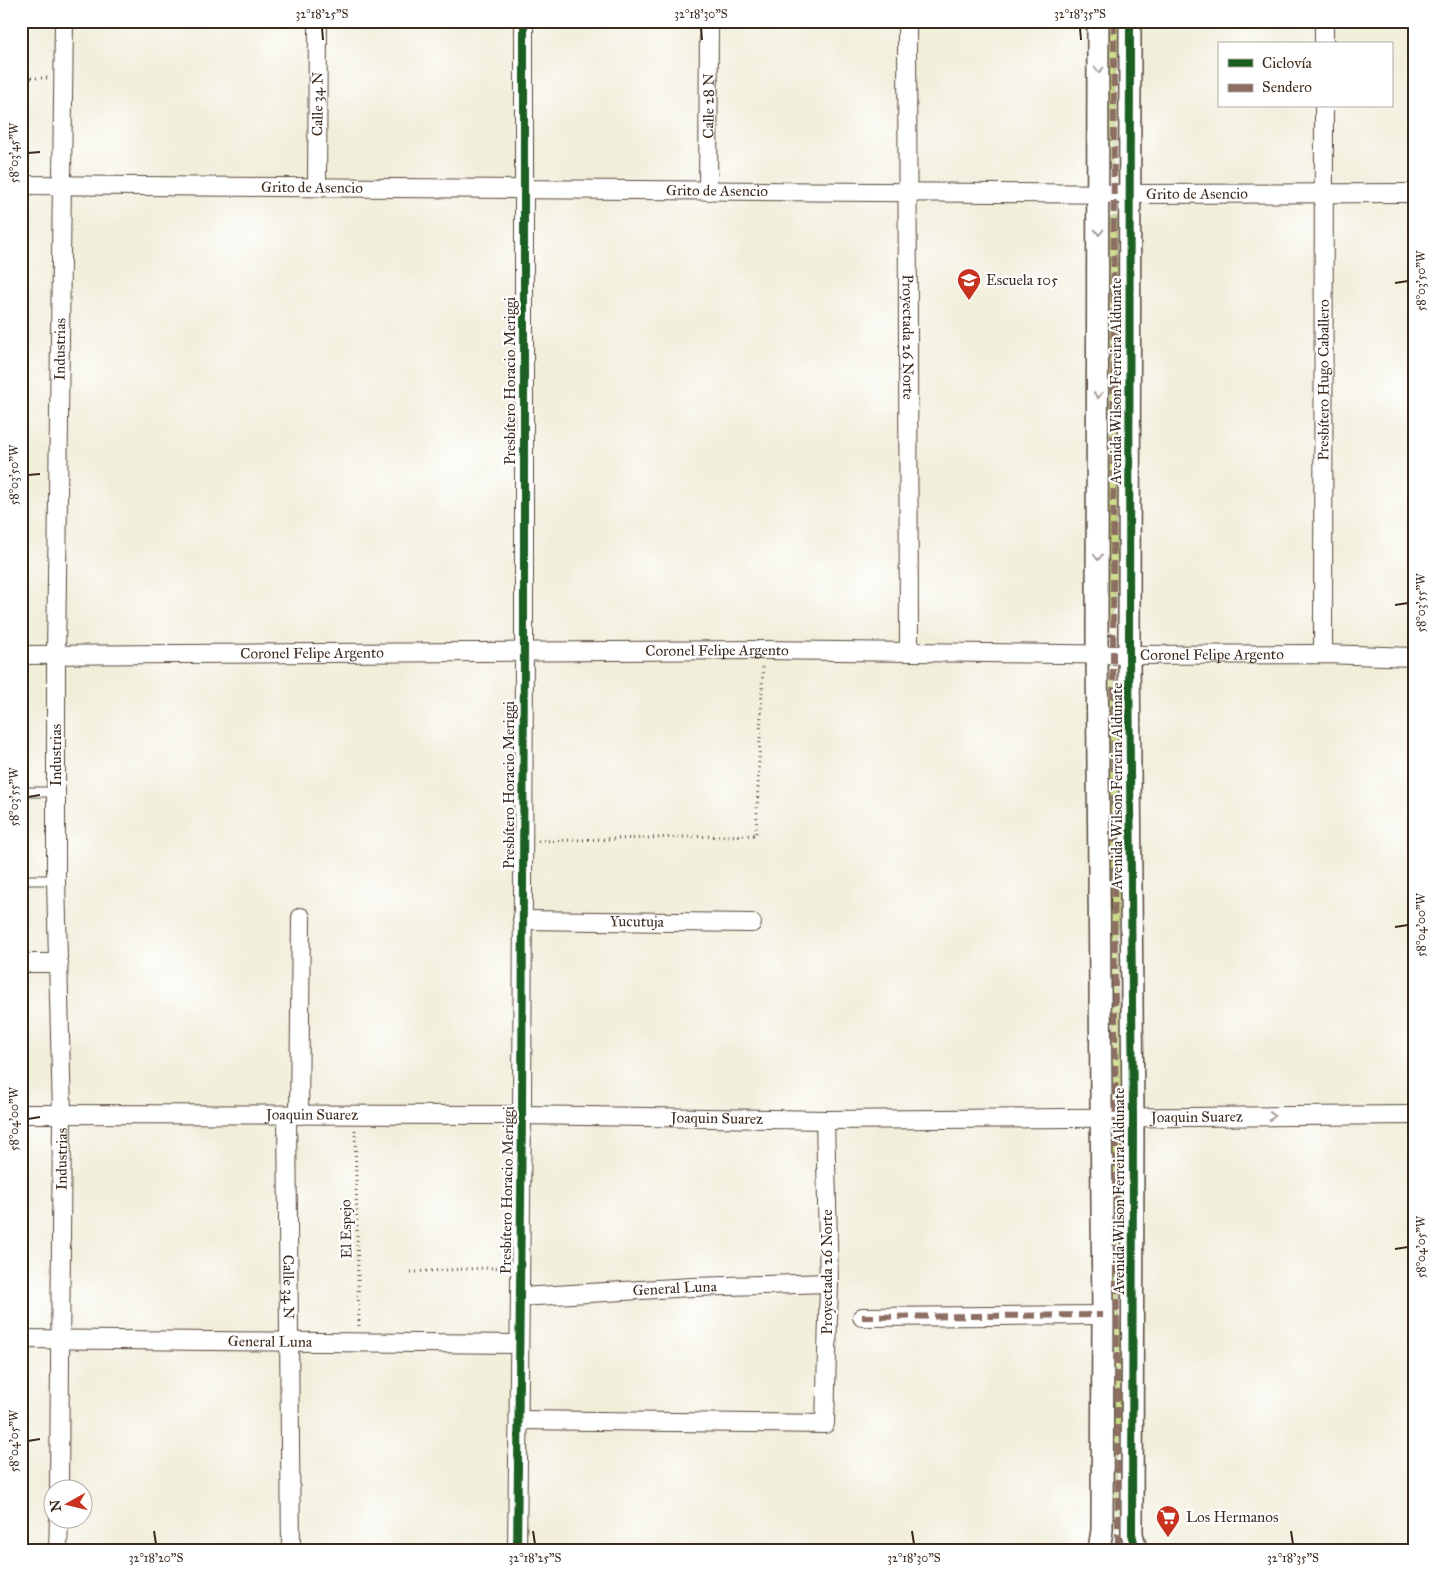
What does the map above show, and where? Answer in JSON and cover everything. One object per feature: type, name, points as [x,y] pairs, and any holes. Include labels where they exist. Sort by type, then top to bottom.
[{"type":"street","name":"Industrias","points":[[59,1478],[62,1114],[56,880],[56,656],[64,21]]},
{"type":"street","name":"Calle 34 N","points":[[317,186],[318,21]]},
{"type":"street","name":"Presbítero Horacio Meriggi","points":[[517,1550],[522,1115],[524,21]]},
{"type":"street","name":"Calle 28 N","points":[[708,191],[710,21]]},
{"type":"street","name":"Proyectada 26 Norte","points":[[907,21],[909,652]]},
{"type":"street","name":"Avenida Wilson Ferreira Aldunate","points":[[1098,21],[1098,654],[1103,1315],[1102,1530],[1099,1550]]},
{"type":"street","name":"Avenida Wilson Ferreira Aldunate","points":[[1130,21],[1129,655],[1133,1117],[1132,1534],[1136,1550]]},
{"type":"street","points":[[1324,21],[1324,42]]},
{"type":"street","name":"Presbítero Hugo Caballero","points":[[1323,654],[1324,108]]},
{"type":"street","name":"Grito de Asencio","points":[[21,184],[317,186],[523,190],[1414,194]]},
{"type":"street","name":"Coronel Felipe Argento","points":[[21,655],[764,650],[1129,655],[1323,654],[1414,657]]},
{"type":"street","name":"Calle 34 N","points":[[291,1550],[289,1342],[293,1115],[301,917]]},
{"type":"street","name":"Yucutuja","points":[[522,920],[752,923]]},
{"type":"street","points":[[21,963],[59,963]]},
{"type":"street","name":"Joaquin Suarez","points":[[21,1114],[522,1115],[825,1120],[1414,1115]]},
{"type":"street","name":"Proyectada 26 Norte","points":[[519,1420],[825,1424],[829,1283],[825,1120]]},
{"type":"street","name":"General Luna","points":[[520,1297],[692,1286],[829,1283]]},
{"type":"street","points":[[862,1317],[1103,1315]]},
{"type":"street","name":"General Luna","points":[[21,1339],[519,1344]]},
{"type":"street","points":[[58,1550],[59,1528]]},
{"type":"lane","points":[[21,792],[56,792]]},
{"type":"lane","points":[[21,880],[56,880]]},
{"type":"path","points":[[21,78],[64,78]]},
{"type":"path","points":[[522,842],[756,835],[764,650]]},
{"type":"path","points":[[411,1272],[520,1267]]},
{"type":"green space","points":[[1106,21],[1118,21],[1119,164],[1107,164]]},
{"type":"green space","points":[[1107,215],[1119,215],[1117,626],[1105,625]]},
{"type":"green space","points":[[1105,676],[1116,676],[1121,1090],[1109,1090]]},
{"type":"green space","points":[[1110,1134],[1120,1134],[1120,1530],[1110,1530]]},
{"type":"marked path","points":[[1114,21],[1113,655],[1118,1550]]},
{"type":"marked path","points":[[862,1317],[1103,1315]]},
{"type":"cycle path","points":[[517,1550],[522,1115],[524,21]]},
{"type":"cycle path","points":[[1130,21],[1129,655],[1133,1117],[1132,1534],[1136,1550]]},
{"type":"place","name":"Escuela 105","points":[[969,301]]},
{"type":"place","name":"Los Hermanos","points":[[1168,1538]]}]
